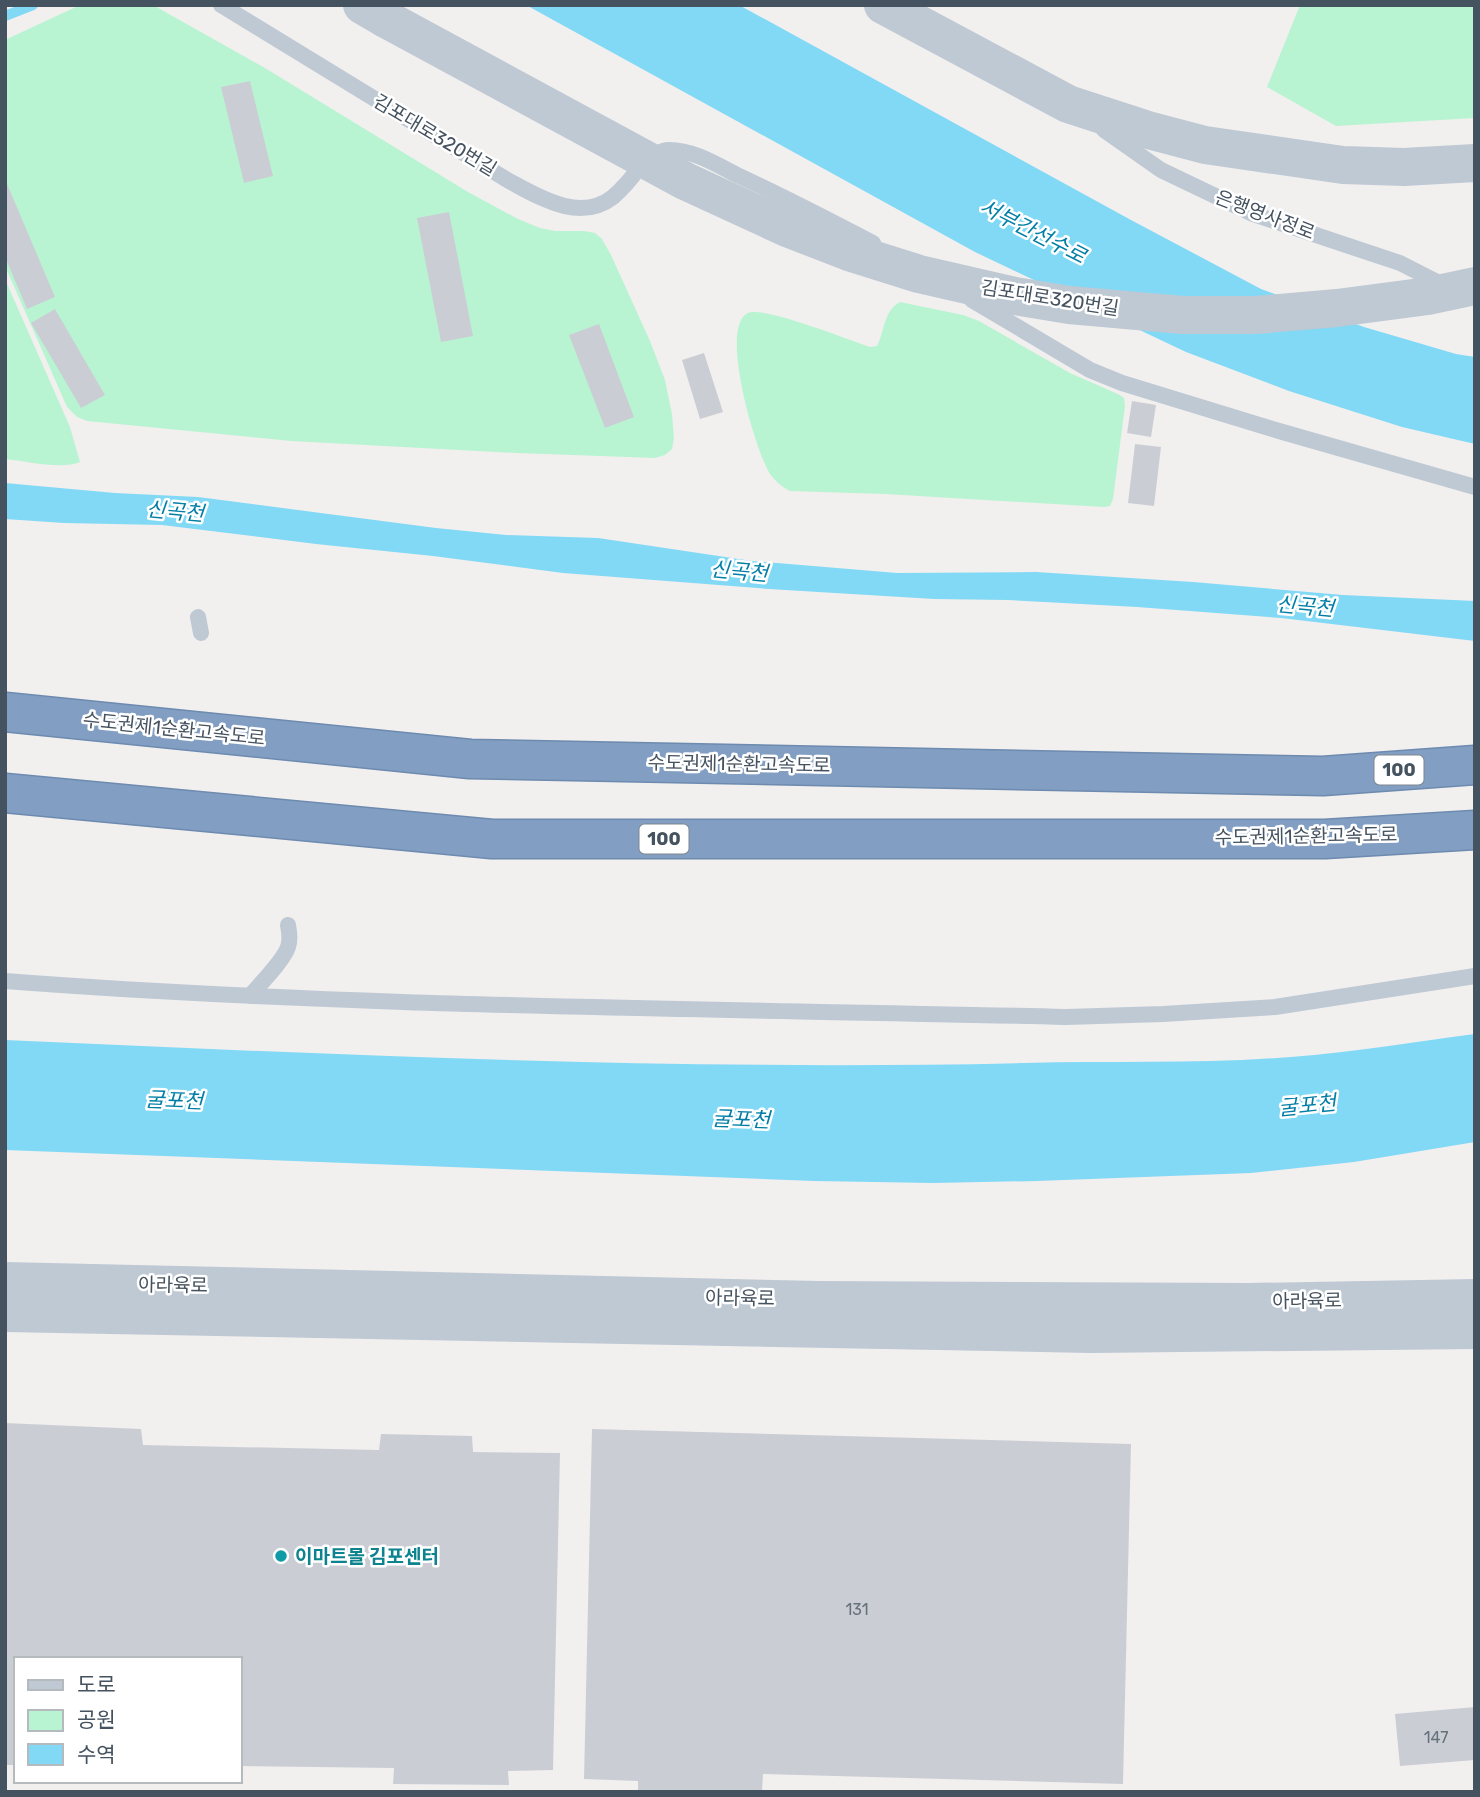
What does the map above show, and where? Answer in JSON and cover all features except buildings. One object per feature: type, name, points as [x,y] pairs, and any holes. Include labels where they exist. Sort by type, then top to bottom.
[{"type":"highway","name":"수도권제1순환고속도로","points":[[5,712],[470,759],[1323,776],[1475,765]]},
{"type":"highway","name":"수도권제1순환고속도로","points":[[5,793],[492,839],[1325,839],[1475,830]]},
{"type":"street","name":"은행영사정로","points":[[883,5],[1068,104],[1148,130],[1205,145],[1343,165],[1475,163]]},
{"type":"street","name":"김포대로320번길","points":[[374,12],[685,181],[787,228],[849,252],[919,274],[1015,296],[1069,305],[1183,315],[1256,315],[1337,308],[1428,296],[1475,286]]},
{"type":"street","name":"아라육로","points":[[5,1281],[820,1300],[1249,1303],[1475,1298]]},
{"type":"street","name":"아라육로","points":[[5,1313],[1091,1334],[1475,1330]]},
{"type":"lane","name":"김포대로320번길","points":[[221,5],[509,181],[547,201],[569,207],[592,208],[612,198],[642,165],[656,154],[667,150],[690,152],[797,203],[886,250],[1090,370],[1122,383],[1279,431],[1475,487]]},
{"type":"lane","name":"은행영사정로","points":[[1068,104],[1161,170],[1241,209],[1400,263],[1475,301]]},
{"type":"lane","points":[[250,996],[289,946],[288,925]]},
{"type":"lane","points":[[5,981],[250,996],[476,1005],[1104,1016],[1275,1007],[1475,976]]},
{"type":"green space","points":[[80,5],[153,5],[265,68],[468,192],[518,219],[555,231],[595,233],[602,239],[611,255],[665,380],[672,414],[672,449],[655,458],[291,441],[87,421],[77,417],[67,407],[5,266],[5,40]]},
{"type":"green space","points":[[1300,5],[1475,5],[1475,118],[1336,126],[1267,87]]},
{"type":"green space","points":[[5,279],[70,427],[80,462],[54,465],[5,459]]},
{"type":"green space","points":[[900,302],[979,321],[1070,373],[1124,398],[1110,506],[790,491],[777,482],[764,461],[749,417],[738,364],[737,341],[740,323],[748,313],[771,314],[870,347],[877,346],[887,316]]},
{"type":"water","name":"서부간선수로","points":[[526,5],[739,5],[1261,289],[1364,327],[1475,357],[1475,444],[1402,427],[1289,391],[1186,352],[975,252]]},
{"type":"water","name":"신곡천","points":[[5,483],[198,497],[436,528],[506,535],[598,538],[752,561],[897,573],[1036,572],[1343,595],[1475,601],[1475,641],[1281,618],[1137,607],[934,599],[563,573],[162,525],[5,519]]},
{"type":"water","name":"굴포천","points":[[1475,1034],[1475,1142],[1354,1162],[1251,1173],[933,1183],[814,1181],[5,1150],[5,1040],[515,1060],[897,1065],[1258,1059]]},
{"type":"waterway","points":[[5,16],[33,5]]},
{"type":"place","name":"이마트몰 김포센터","points":[[281,1556]]}]
